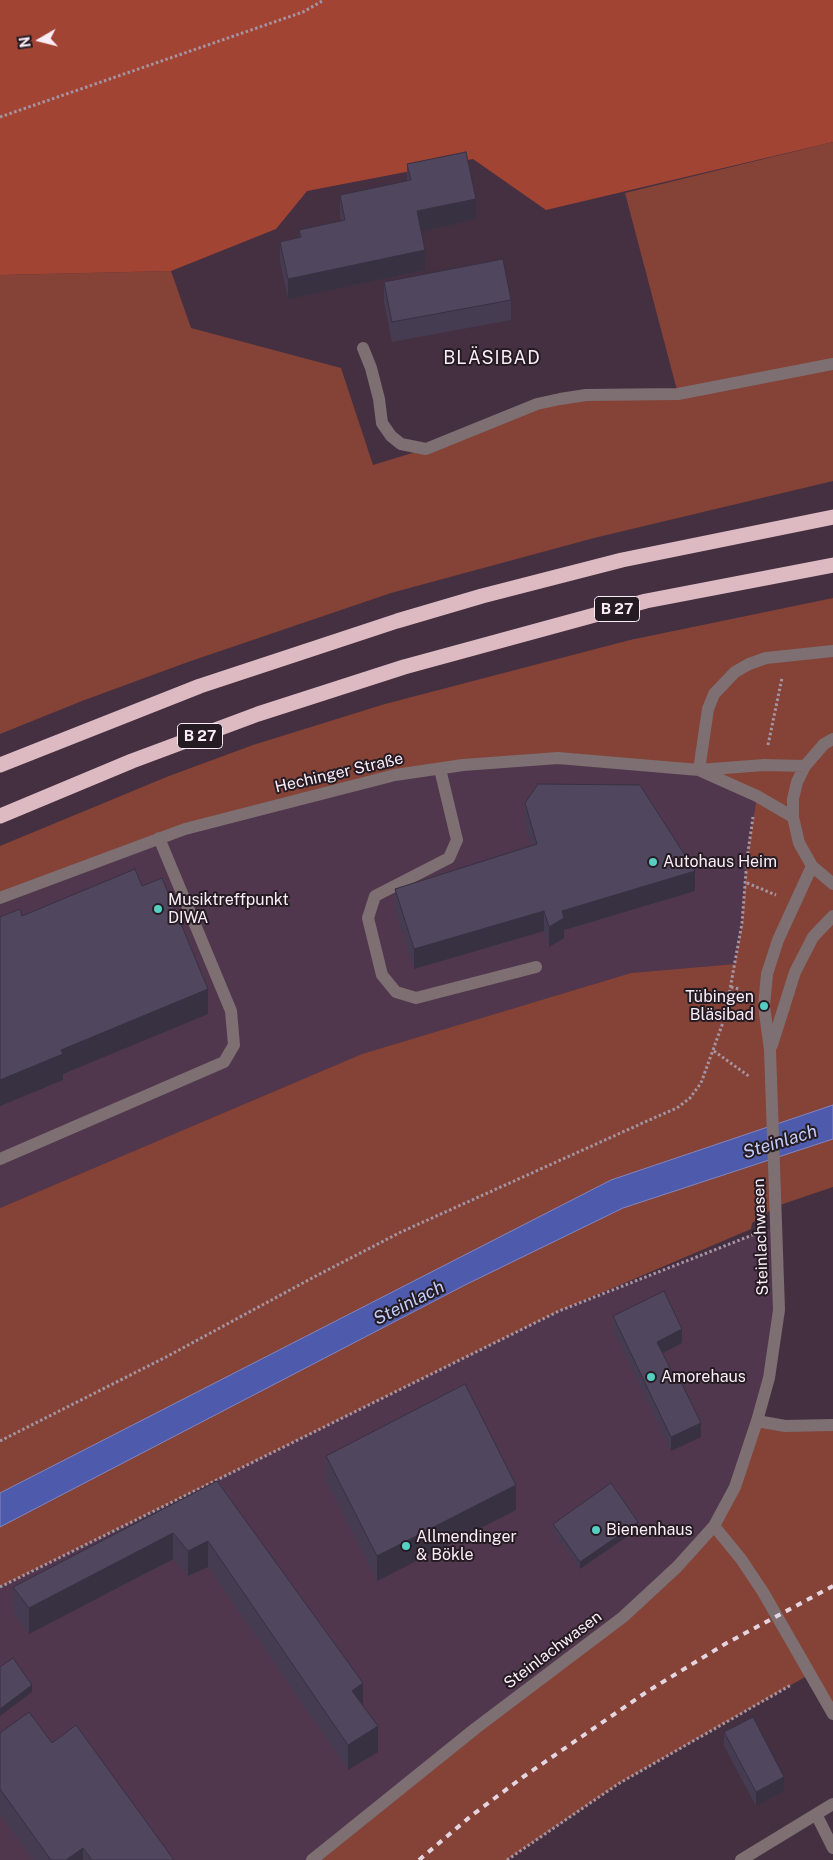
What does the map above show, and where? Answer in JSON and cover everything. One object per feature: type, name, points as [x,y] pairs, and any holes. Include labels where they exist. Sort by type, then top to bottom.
[{"type":"highway","points":[[0,765],[200,686],[397,621],[482,596],[622,560],[833,517]]},
{"type":"highway","name":"B 27","points":[[0,816],[132,761],[258,714],[404,667],[646,602],[833,565]]},
{"type":"street","points":[[363,348],[373,376],[382,423],[391,436],[401,444],[426,449],[537,404],[560,399],[586,395],[678,394],[833,364]]},
{"type":"street","points":[[699,770],[708,709],[714,694],[735,672],[749,664],[784,655],[833,651]]},
{"type":"street","points":[[833,739],[824,744],[805,766],[797,782],[793,799],[793,817],[799,843],[812,866],[833,884]]},
{"type":"street","name":"Hechinger Straße","points":[[0,898],[185,828],[385,777],[440,769],[558,758],[699,770],[764,765],[805,766]]},
{"type":"street","points":[[440,769],[456,840],[449,858],[375,896],[368,918],[382,975],[396,992],[416,998],[536,967]]},
{"type":"street","name":"Hechinger Straße","points":[[699,770],[757,796],[793,817]]},
{"type":"street","points":[[0,1159],[224,1062],[234,1045],[231,1011],[159,838]]},
{"type":"street","name":"Steinlachwasen","points":[[312,1860],[476,1728],[623,1617],[676,1567],[714,1526],[735,1487],[758,1421],[769,1378],[779,1310],[777,1206],[770,1084],[770,1050],[764,1006],[767,974],[778,940],[795,907],[812,866]]},
{"type":"street","name":"Steinlachwasen","points":[[770,1050],[795,972],[813,937],[833,916]]},
{"type":"street","points":[[758,1421],[786,1426],[833,1425]]},
{"type":"street","points":[[714,1526],[741,1559],[763,1592],[833,1714]]},
{"type":"street","points":[[741,1860],[833,1804]]},
{"type":"street","points":[[816,1814],[833,1848]]},
{"type":"path","points":[[0,117],[302,12],[324,0]]},
{"type":"path","points":[[764,765],[782,678],[784,655]]},
{"type":"path","points":[[0,1441],[168,1356],[401,1232],[500,1190],[677,1108],[690,1098],[701,1083],[714,1051],[731,987],[747,883],[747,859],[757,796]]},
{"type":"path","points":[[747,883],[770,891],[795,907]]},
{"type":"path","points":[[731,987],[739,988]]},
{"type":"path","points":[[714,1051],[750,1077]]},
{"type":"path","points":[[0,1587],[559,1311],[758,1233]]},
{"type":"path","points":[[507,1860],[618,1784],[810,1675]]},
{"type":"shaded area","points":[[0,0],[833,0],[833,142],[546,210],[473,159],[307,191],[276,229],[171,271],[0,275]]},
{"type":"shaded area","points":[[833,142],[833,481],[594,538],[391,593],[188,662],[0,734],[0,275],[171,271],[191,328],[341,368],[373,465],[445,443],[537,404],[678,394],[625,193]]},
{"type":"shaded area","points":[[833,598],[833,1187],[777,1206],[752,1223],[751,1229],[559,1311],[0,1587],[0,1208],[362,1054],[631,973],[735,964],[742,923],[747,859],[757,796],[699,770],[558,758],[463,765],[185,829],[0,898],[0,846],[169,776],[253,745],[385,704],[630,640]]},
{"type":"shaded area","points":[[558,758],[699,770],[757,796],[747,859],[747,883],[735,964],[631,973],[362,1054],[0,1208],[0,898],[185,829],[395,775]]},
{"type":"shaded area","points":[[781,1224],[769,1378],[735,1487],[677,1567],[312,1860],[0,1860],[0,1587],[559,1311]]},
{"type":"shaded area","points":[[757,1421],[833,1425],[833,1712],[805,1677],[618,1784],[507,1860],[312,1860],[623,1617],[714,1526]]},
{"type":"water","name":"Steinlach","points":[[833,1105],[833,1139],[623,1208],[465,1285],[0,1527],[0,1493],[611,1180]]},
{"type":"building","points":[[466,152],[476,199],[417,211],[425,250],[288,279],[280,242],[301,237],[299,230],[345,220],[340,195],[411,180],[407,164]]},
{"type":"building","points":[[503,259],[511,300],[392,322],[384,282]]},
{"type":"building","points":[[538,784],[640,785],[695,871],[562,911],[564,918],[549,927],[544,911],[414,949],[395,889],[537,844],[525,803]]},
{"type":"building","points":[[135,869],[142,886],[162,878],[208,989],[61,1050],[63,1054],[0,1080],[0,917],[20,909],[22,916]]},
{"type":"building","points":[[664,1291],[682,1329],[657,1342],[678,1384],[681,1382],[701,1423],[671,1437],[613,1316]]},
{"type":"building","points":[[465,1384],[516,1485],[377,1556],[326,1456]]},
{"type":"building","points":[[217,1481],[363,1683],[352,1691],[378,1726],[348,1745],[208,1541],[188,1551],[173,1533],[29,1608],[13,1587]]},
{"type":"building","name":"Bienenhaus","points":[[611,1483],[638,1522],[580,1562],[553,1524]]},
{"type":"building","points":[[13,1658],[32,1685],[0,1709],[0,1667]]},
{"type":"building","points":[[29,1712],[52,1743],[76,1725],[174,1860],[92,1860],[83,1848],[66,1860],[51,1860],[0,1789],[0,1733]]},
{"type":"building","points":[[753,1717],[784,1777],[756,1792],[724,1732]]},
{"type":"railway","points":[[419,1860],[471,1816],[523,1777],[648,1691],[725,1644],[833,1586]]},
{"type":"place","name":"Autohaus Heim","points":[[653,862]]},
{"type":"place","name":"Musiktreffpunkt DIWA","points":[[158,909]]},
{"type":"place","name":"Tübingen Bläsibad","points":[[764,1006]]},
{"type":"place","name":"Amorehaus","points":[[651,1377]]},
{"type":"place","name":"Bienenhaus","points":[[596,1530]]},
{"type":"place","name":"Allmendinger & Bökle","points":[[406,1546]]},
{"type":"district","name":"BLÄSIBAD","points":[[492,358]]}]
